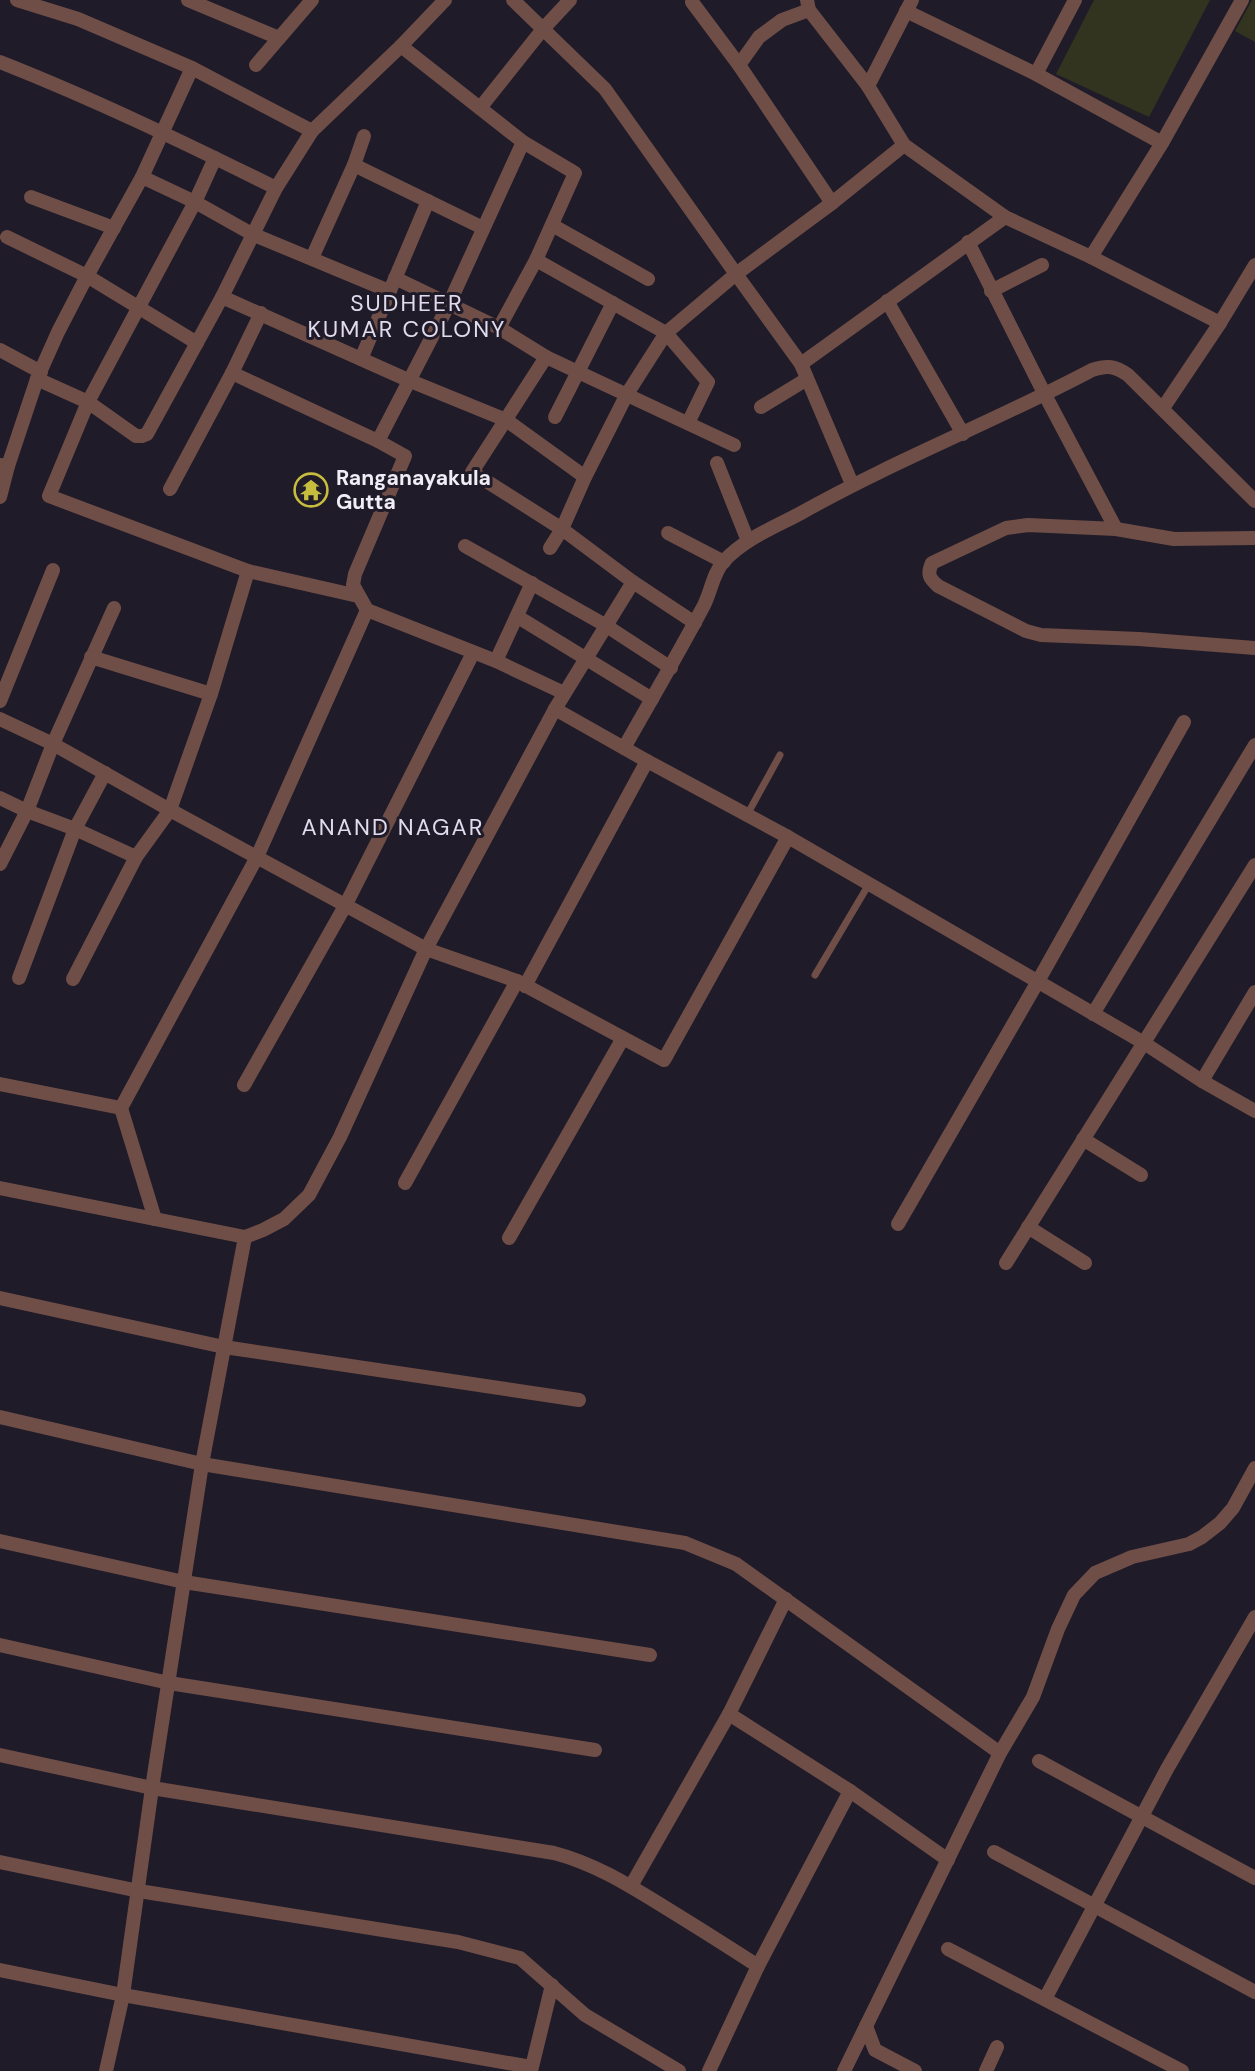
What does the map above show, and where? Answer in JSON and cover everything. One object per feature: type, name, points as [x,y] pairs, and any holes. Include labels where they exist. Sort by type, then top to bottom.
[{"type":"street","points":[[17,0],[78,19],[192,68],[312,131]]},
{"type":"street","points":[[188,0],[279,38]]},
{"type":"street","points":[[256,65],[312,0]]},
{"type":"street","points":[[0,350],[39,376],[88,402],[136,436],[147,434],[222,297],[276,188],[312,131],[401,46],[444,0]]},
{"type":"street","points":[[513,0],[605,89],[800,365],[852,484]]},
{"type":"street","points":[[480,108],[543,29],[570,0]]},
{"type":"street","points":[[1036,74],[1075,0]]},
{"type":"street","points":[[1091,257],[1162,143],[1242,0]]},
{"type":"street","points":[[692,1],[739,65],[831,203]]},
{"type":"street","points":[[739,65],[759,37],[808,5],[868,86],[904,145],[1005,217],[1091,257],[1220,323]]},
{"type":"street","points":[[868,86],[909,6],[1162,143]]},
{"type":"street","points":[[401,46],[523,142],[575,173],[536,260],[499,328]]},
{"type":"street","points":[[0,62],[52,82],[162,132],[276,188]]},
{"type":"street","points":[[0,497],[4,465],[58,332],[142,177],[192,68]]},
{"type":"street","points":[[312,258],[354,165],[364,136]]},
{"type":"street","points":[[378,441],[449,304],[523,142]]},
{"type":"street","points":[[550,548],[562,529],[627,394],[666,333],[736,274],[904,145]]},
{"type":"street","points":[[215,158],[195,202],[88,402],[49,496],[248,571],[358,596]]},
{"type":"street","points":[[354,165],[483,228]]},
{"type":"street","points":[[142,177],[195,202],[252,234],[312,258],[449,304],[499,328],[546,357],[734,445]]},
{"type":"street","points":[[31,197],[114,228]]},
{"type":"street","points":[[361,359],[428,201]]},
{"type":"street","points":[[800,365],[1005,217]]},
{"type":"street","points":[[552,225],[648,279]]},
{"type":"street","points":[[7,237],[87,276],[197,343]]},
{"type":"street","points":[[968,242],[1116,529]]},
{"type":"street","points":[[536,260],[666,333],[708,382],[688,423]]},
{"type":"street","points":[[991,290],[1042,265]]},
{"type":"street","points":[[1163,408],[1255,265]]},
{"type":"street","points":[[222,297],[408,380],[506,420],[585,477]]},
{"type":"street","points":[[887,301],[963,434]]},
{"type":"street","points":[[555,417],[612,303]]},
{"type":"street","points":[[170,489],[261,313]]},
{"type":"street","points":[[546,357],[472,472],[562,529],[633,582],[695,623]]},
{"type":"street","points":[[624,748],[671,668],[724,562],[748,541],[852,484],[963,434],[1092,370],[1106,366],[1117,367],[1129,375],[1252,492]]},
{"type":"street","points":[[232,373],[405,456],[355,574],[353,585],[367,610],[496,661],[565,693]]},
{"type":"street","points":[[761,407],[807,379]]},
{"type":"street","points":[[717,463],[748,541]]},
{"type":"street","points":[[1255,538],[1174,539],[1116,529],[1028,525],[1006,528],[932,563],[928,572],[938,586],[1026,631],[1041,635],[1255,648]]},
{"type":"street","points":[[668,533],[724,562]]},
{"type":"street","points":[[465,546],[605,625],[671,668]]},
{"type":"street","points":[[0,701],[53,570]]},
{"type":"street","points":[[73,979],[136,857],[170,810],[211,694],[248,571]]},
{"type":"street","points":[[0,1188],[246,1237],[284,1219],[309,1195],[340,1137],[426,949],[555,709],[633,582]]},
{"type":"street","points":[[496,661],[533,583]]},
{"type":"street","points":[[0,864],[27,811],[53,744],[114,608]]},
{"type":"street","points":[[155,1219],[121,1108],[257,857],[367,610]]},
{"type":"street","points":[[518,617],[652,699]]},
{"type":"street","points":[[244,1085],[345,906],[473,653]]},
{"type":"street","points":[[91,657],[211,694]]},
{"type":"street","points":[[555,709],[788,837],[1144,1043],[1202,1081],[1253,1107]]},
{"type":"street","points":[[0,719],[53,744],[426,949],[521,984],[664,1060],[788,837]]},
{"type":"street","points":[[898,1223],[1184,722]]},
{"type":"street","points":[[1093,1014],[1255,745]]},
{"type":"street","points":[[405,1183],[647,761]]},
{"type":"street","points":[[19,978],[75,829],[105,773]]},
{"type":"street","points":[[0,798],[136,857]]},
{"type":"street","points":[[1006,1263],[1255,865]]},
{"type":"street","points":[[1202,1081],[1255,992]]},
{"type":"street","points":[[509,1238],[623,1038]]},
{"type":"street","points":[[0,1084],[121,1108]]},
{"type":"street","points":[[1083,1139],[1141,1174]]},
{"type":"street","points":[[1028,1227],[1085,1263]]},
{"type":"street","points":[[106,2071],[123,1995],[202,1464],[246,1237]]},
{"type":"street","points":[[0,1298],[224,1348],[579,1399]]},
{"type":"street","points":[[0,1417],[202,1464],[685,1543],[736,1564],[1000,1753]]},
{"type":"street","points":[[844,2071],[1000,1753],[1032,1697],[1074,1595],[1095,1573],[1132,1558],[1189,1544],[1202,1537],[1233,1508],[1255,1468]]},
{"type":"street","points":[[0,1541],[184,1582],[650,1655]]},
{"type":"street","points":[[631,1886],[729,1714],[786,1599]]},
{"type":"street","points":[[1045,1999],[1141,1816],[1255,1617]]},
{"type":"street","points":[[0,1645],[169,1683],[596,1749]]},
{"type":"street","points":[[729,1714],[850,1791],[948,1860]]},
{"type":"street","points":[[0,1755],[152,1788],[575,1858],[631,1886],[758,1966]]},
{"type":"street","points":[[1039,1761],[1255,1878]]},
{"type":"street","points":[[709,2071],[758,1966],[850,1791]]},
{"type":"street","points":[[994,1852],[1255,1992]]},
{"type":"street","points":[[0,1862],[139,1891],[458,1942],[520,1958],[585,2015],[679,2071]]},
{"type":"street","points":[[948,1949],[1182,2071]]},
{"type":"street","points":[[0,1970],[531,2069],[552,1985]]},
{"type":"street","points":[[866,2026],[875,2050],[915,2071]]},
{"type":"street","points":[[986,2071],[997,2047]]},
{"type":"lane","points":[[747,815],[780,755]]},
{"type":"lane","points":[[815,975],[869,884]]},
{"type":"green space","points":[[1094,0],[1210,0],[1149,117],[1056,74]]},
{"type":"green space","points":[[1252,0],[1255,0],[1255,42],[1235,31]]},
{"type":"place","name":"Ranganayakula Gutta","points":[[311,490]]},
{"type":"district","name":"SUDHEER KUMAR COLONY","points":[[407,316]]},
{"type":"district","name":"ANAND NAGAR","points":[[393,827]]}]
